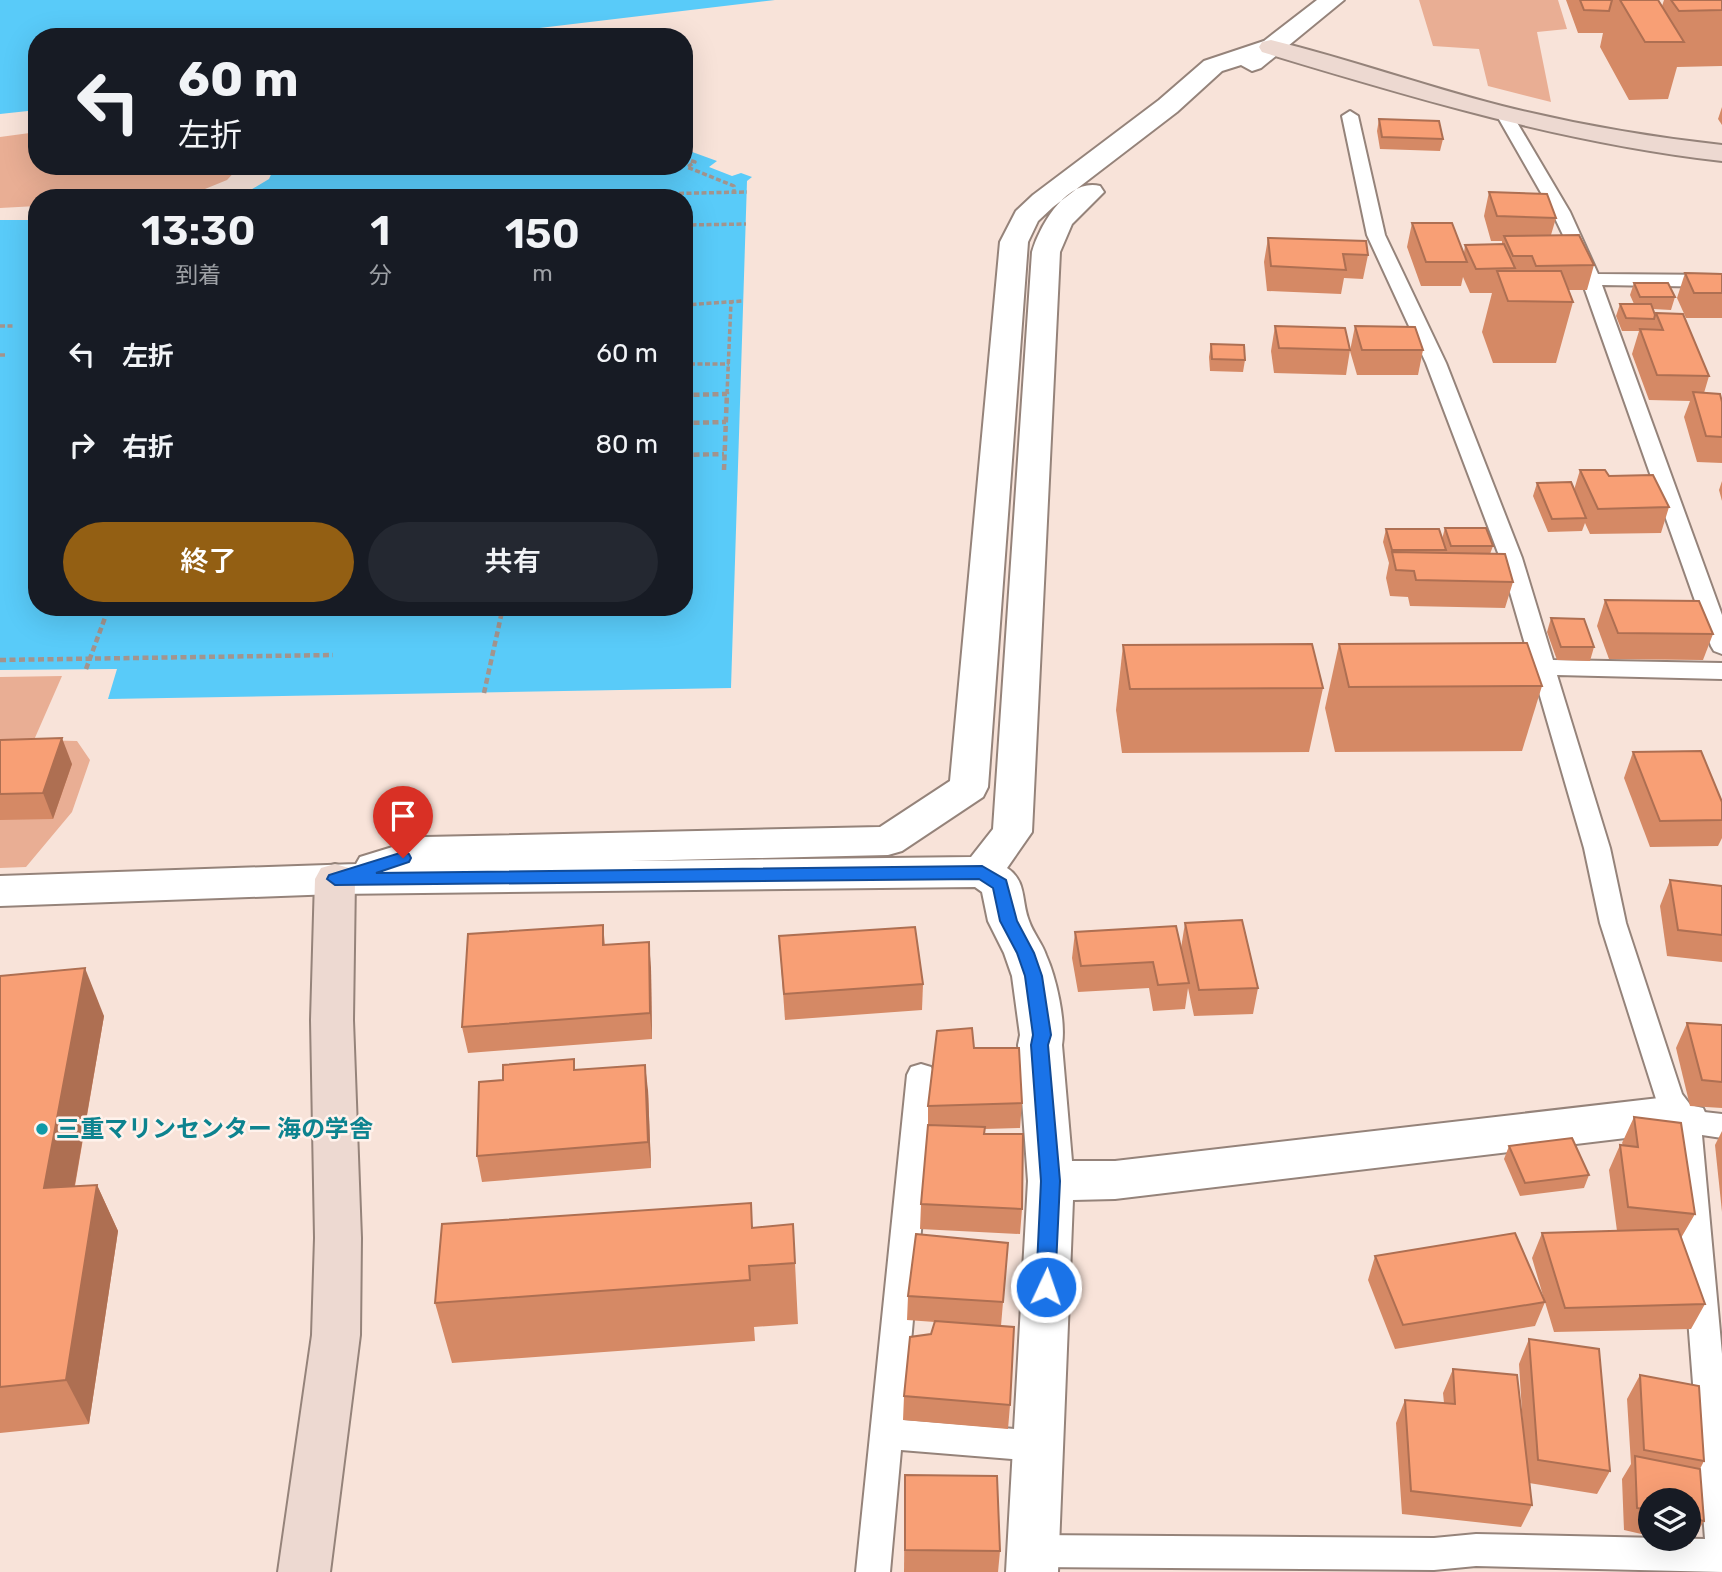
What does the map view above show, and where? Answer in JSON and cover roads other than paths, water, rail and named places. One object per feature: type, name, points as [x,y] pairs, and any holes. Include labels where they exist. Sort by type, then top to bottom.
[{"type":"street","points":[[982,872],[1012,832],[1046,253],[1051,233],[1070,208],[1332,0]]},
{"type":"street","points":[[335,879],[425,851],[888,841],[969,788],[1014,242],[1026,217],[1043,201],[1158,113],[1213,66],[1272,47],[1504,114],[1596,136],[1722,153]]},
{"type":"street","points":[[0,891],[335,879],[982,872],[1000,884],[1008,921],[1025,953],[1033,976],[1042,1035],[1038,1446],[1033,1562]]},
{"type":"street","points":[[304,1572],[336,1335],[338,1238],[332,1020],[335,879]]},
{"type":"street","points":[[1040,1154],[1115,1180],[1659,1116],[1704,1123]]},
{"type":"lane","points":[[1504,114],[1561,212],[1590,279],[1722,646]]},
{"type":"lane","points":[[1350,116],[1376,235],[1436,363],[1511,558],[1597,848],[1613,923],[1670,1099],[1704,1123],[1722,1541]]},
{"type":"lane","points":[[1590,279],[1722,282]]},
{"type":"lane","points":[[1543,667],[1722,670]]},
{"type":"lane","points":[[873,1572],[887,1434],[929,1138],[921,1075]]},
{"type":"lane","points":[[887,1434],[1038,1446]]},
{"type":"lane","points":[[1033,1562],[1434,1554],[1476,1550],[1722,1556]]},
{"type":"water","points":[[0,0],[775,0],[540,28],[28,28],[28,111],[0,114]]},
{"type":"water","points":[[693,152],[717,161],[709,167],[732,176],[741,173],[752,177],[747,181],[731,688],[108,699],[117,669],[0,670],[0,220],[28,220],[28,616],[693,616],[693,189],[252,189],[271,175],[693,175]]},
{"type":"place","name":"三重マリンセンター 海の学舎","points":[[42,1129]]}]
